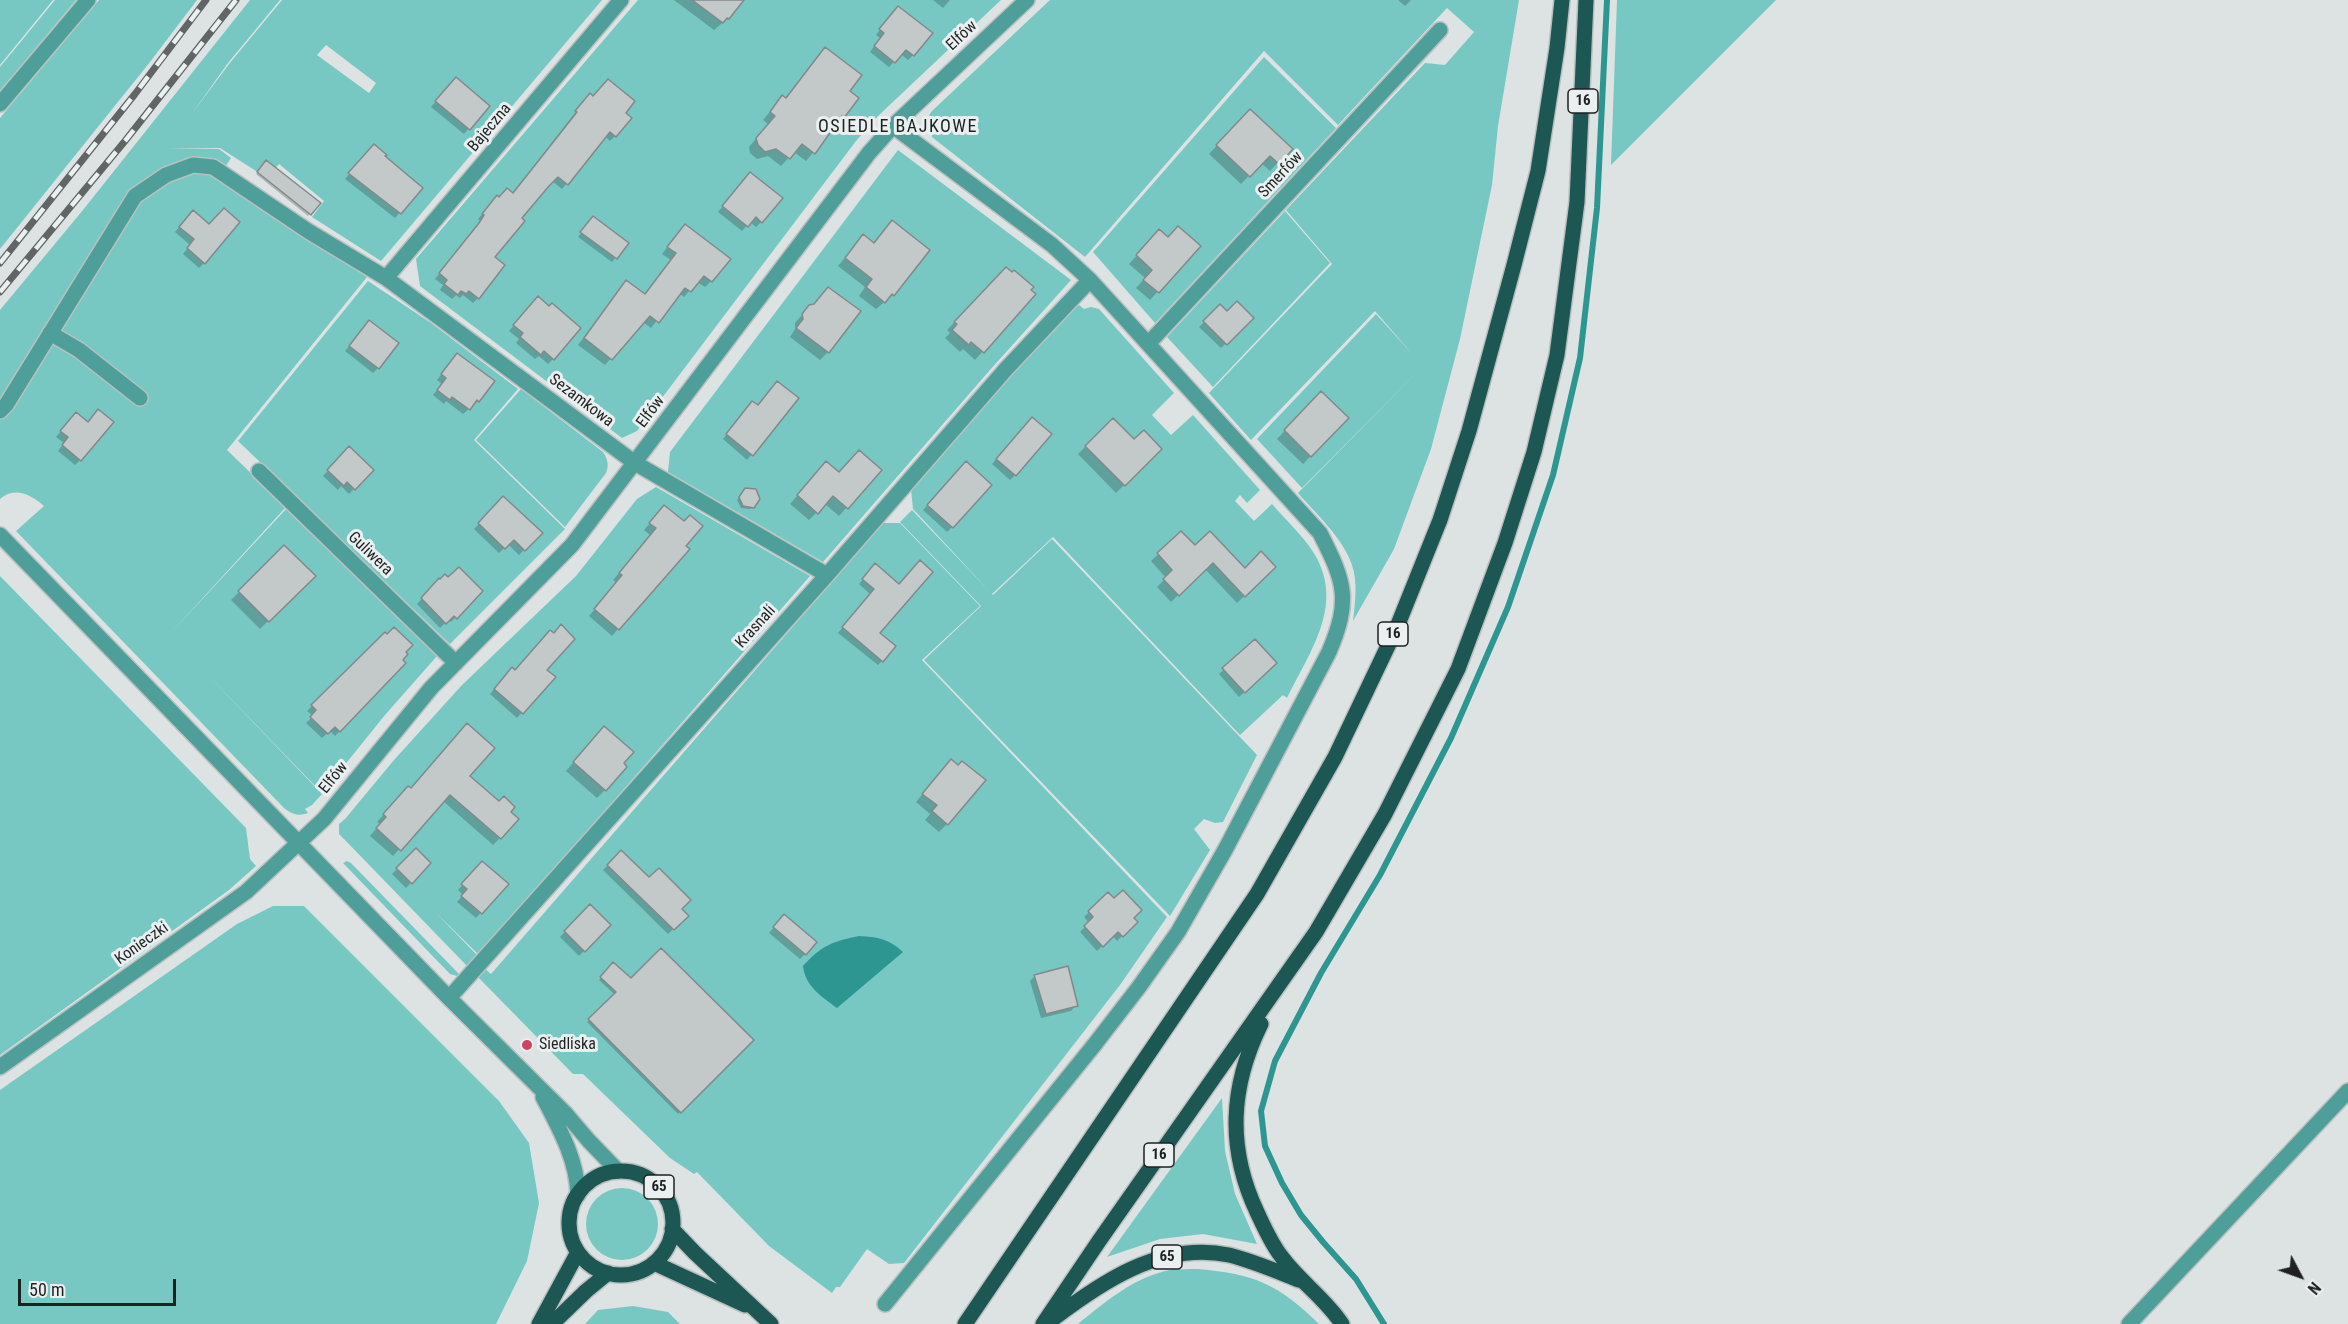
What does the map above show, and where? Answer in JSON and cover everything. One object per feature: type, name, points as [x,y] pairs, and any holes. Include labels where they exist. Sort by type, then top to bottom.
[{"type":"main road","name":"16","points":[[965,1324],[1257,894],[1335,757],[1397,627],[1440,520],[1469,431],[1514,265],[1538,171],[1562,0]]},
{"type":"main road","name":"16","points":[[1045,1324],[1099,1241],[1316,932],[1385,814],[1458,669],[1505,543],[1527,475],[1557,355],[1577,202],[1586,0]]},
{"type":"main road","points":[[1278,989],[1254,1038],[1241,1073],[1236,1140],[1238,1159],[1250,1198],[1280,1255],[1302,1281]]},
{"type":"main road","points":[[618,1171],[599,1176],[588,1182],[571,1209],[569,1226],[578,1252],[591,1266],[608,1273],[624,1275],[640,1271],[654,1263],[665,1251],[672,1229],[771,1324]]},
{"type":"main road","name":"65","points":[[618,1171],[642,1176],[662,1190],[670,1204],[672,1229]]},
{"type":"main road","points":[[539,1324],[578,1252]]},
{"type":"main road","name":"65","points":[[1045,1324],[1122,1272],[1158,1259],[1198,1253],[1226,1255],[1250,1261],[1302,1281],[1320,1297],[1342,1324]]},
{"type":"main road","points":[[654,1263],[758,1312]]},
{"type":"main road","points":[[552,1324],[608,1273]]},
{"type":"street","points":[[0,104],[88,0]]},
{"type":"street","name":"Bajeczna","points":[[386,278],[621,0]]},
{"type":"street","name":"Elfów","points":[[299,842],[331,810],[407,716],[572,545],[869,153],[894,126],[1027,0]]},
{"type":"street","name":"Smerfów","points":[[1148,344],[1440,30]]},
{"type":"street","points":[[885,1304],[1095,1044],[1178,932],[1231,840],[1329,652],[1341,625],[1344,600],[1338,570],[1320,533],[1090,280],[1052,244],[894,126]]},
{"type":"street","name":"Sezamkowa","points":[[0,411],[6,405],[135,196],[166,175],[193,165],[213,167],[308,231],[386,278],[635,463],[827,575]]},
{"type":"street","name":"Krasnali","points":[[449,998],[827,575],[1006,369],[1090,280]]},
{"type":"street","points":[[50,333],[79,350],[140,398]]},
{"type":"street","name":"Guliwera","points":[[259,471],[456,663]]},
{"type":"street","points":[[0,536],[449,998],[566,1114],[618,1171]]},
{"type":"street","name":"Konieczki","points":[[0,1067],[246,892],[299,842]]},
{"type":"street","points":[[539,1089],[565,1141],[577,1178],[578,1195]]},
{"type":"street","points":[[2129,1324],[2348,1091]]},
{"type":"shaded area","points":[[0,0],[53,0],[0,65]]},
{"type":"shaded area","points":[[55,0],[76,0],[0,91],[0,67]]},
{"type":"shaded area","points":[[99,0],[197,0],[0,249],[0,118]]},
{"type":"shaded area","points":[[250,0],[280,0],[228,63],[191,115],[229,64],[282,0],[602,0],[381,261],[312,217],[324,201],[279,164],[267,178],[220,148],[165,149],[219,149],[231,158],[217,179],[214,178],[367,277],[227,450],[286,507],[169,635],[287,508],[437,656],[385,715],[322,793],[202,669],[322,794],[305,809],[308,813],[296,814],[285,809],[16,531],[44,506],[23,493],[11,493],[0,499],[0,310],[83,210]],"holes":[[[326,45],[376,83],[369,93],[317,55]]]},
{"type":"shaded area","points":[[638,0],[1001,0],[878,116],[856,141],[637,431],[622,438],[420,286],[416,259]]},
{"type":"shaded area","points":[[1050,0],[1519,0],[1498,126],[1492,185],[1460,339],[1431,449],[1394,549],[1353,621],[1355,579],[1348,555],[1329,527],[1298,493],[1423,366],[1302,488],[1257,439],[1376,314],[1414,356],[1375,311],[1251,440],[1209,393],[1332,264],[1286,210],[1425,63],[1445,65],[1474,32],[1447,8],[1338,125],[1264,51],[1085,257],[932,137],[929,121],[932,111]]},
{"type":"shaded area","points":[[1617,0],[1776,0],[1611,165]]},
{"type":"shaded area","points":[[1264,57],[1336,128],[1155,323],[1093,252]]},
{"type":"shaded area","points":[[898,150],[1071,280],[823,562],[668,472],[670,452]]},
{"type":"shaded area","points":[[1285,211],[1330,263],[1213,387],[1167,337]]},
{"type":"shaded area","points":[[368,281],[431,323],[518,389],[474,440],[565,529],[450,644],[238,441]]},
{"type":"shaded area","points":[[1079,305],[1084,309],[1091,307],[1099,309],[1174,393],[1152,415],[1171,435],[1193,415],[1260,490],[1247,503],[1240,495],[1235,501],[1254,521],[1272,504],[1302,537],[1319,562],[1325,582],[1326,602],[1323,621],[1316,640],[1287,698],[1283,695],[1240,735],[1053,537],[992,594],[913,509],[911,489],[1047,333]]},
{"type":"shaded area","points":[[521,389],[603,452],[607,460],[606,473],[565,527],[476,440]]},
{"type":"shaded area","points":[[656,487],[810,576],[479,955],[435,912],[478,956],[468,967],[339,834],[339,824],[462,685],[576,576],[637,499]]},
{"type":"shaded area","points":[[912,510],[993,595],[1052,539],[1257,755],[1223,822],[1215,823],[1204,819],[1194,829],[1210,850],[1170,916],[924,660],[981,606],[900,522]]},
{"type":"shaded area","points":[[883,523],[900,523],[980,606],[922,660],[1167,917],[1120,985],[904,1263],[889,1264],[867,1249],[840,1287],[836,1287],[832,1293],[769,1246],[697,1172],[694,1174],[670,1158],[583,1074],[573,1074],[477,976],[484,968],[491,974]]},
{"type":"shaded area","points":[[0,576],[246,828],[250,859],[256,866],[229,890],[0,1055]]},
{"type":"shaded area","points":[[347,861],[459,974],[457,976],[450,974],[343,863]]},
{"type":"shaded area","points":[[273,906],[304,906],[499,1101],[529,1143],[539,1203],[527,1261],[496,1324],[0,1324],[0,1090],[237,924]]},
{"type":"shaded area","points":[[859,936],[883,940],[903,952],[837,1008],[811,985],[803,966],[828,945]]},
{"type":"shaded area","points":[[1222,1098],[1225,1151],[1235,1194],[1257,1244],[1203,1234],[1160,1239],[1107,1257]]},
{"type":"shaded area","points":[[629,1188],[648,1198],[656,1210],[658,1224],[656,1238],[648,1250],[636,1258],[615,1260],[596,1250],[588,1238],[586,1217],[596,1198],[608,1190]]},
{"type":"shaded area","points":[[1198,1269],[1235,1274],[1264,1283],[1291,1299],[1319,1324],[1078,1324],[1121,1291],[1144,1278],[1170,1270]]},
{"type":"shaded area","points":[[633,1306],[668,1312],[680,1324],[585,1324],[598,1310]]},
{"type":"building","points":[[692,0],[744,0],[723,23]]},
{"type":"building","points":[[898,6],[933,33],[914,56],[906,50],[895,63],[874,46],[884,33],[879,29]]},
{"type":"building","points":[[825,47],[862,75],[850,91],[859,98],[844,118],[842,116],[815,154],[802,144],[790,159],[776,149],[765,152],[758,145],[756,138],[775,116],[770,112],[782,95],[786,98]]},
{"type":"building","points":[[456,77],[490,106],[470,130],[435,101]]},
{"type":"building","points":[[608,79],[635,101],[626,113],[632,118],[616,137],[610,132],[568,185],[558,177],[549,186],[522,218],[525,221],[495,257],[505,265],[479,299],[469,291],[466,294],[461,291],[458,295],[444,284],[447,280],[439,273],[479,223],[484,215],[482,214],[497,195],[499,197],[507,188],[513,193],[590,93],[593,96]]},
{"type":"building","points":[[1250,109],[1293,149],[1279,164],[1270,156],[1250,177],[1216,145]]},
{"type":"building","points":[[374,144],[423,188],[401,214],[348,173]]},
{"type":"building","points":[[266,160],[321,203],[311,215],[257,172]]},
{"type":"building","points":[[750,172],[783,198],[762,223],[756,217],[748,227],[722,206]]},
{"type":"building","points":[[224,208],[240,222],[205,264],[187,248],[194,239],[179,227],[193,210],[209,224]]},
{"type":"building","points":[[593,216],[629,243],[617,259],[580,232]]},
{"type":"building","points":[[892,220],[930,250],[894,296],[892,294],[885,303],[866,287],[872,279],[845,258],[863,234],[874,243]]},
{"type":"building","points":[[685,224],[731,259],[712,282],[704,276],[691,292],[685,288],[659,323],[650,316],[612,360],[584,338],[626,280],[645,294],[676,253],[667,247]]},
{"type":"building","points":[[1178,226],[1201,246],[1159,293],[1143,280],[1152,270],[1136,255],[1159,229],[1168,237]]},
{"type":"building","points":[[1006,267],[1012,272],[1014,270],[1034,287],[1031,290],[1036,294],[984,353],[971,342],[969,345],[952,330],[957,324],[954,322]]},
{"type":"building","points":[[828,287],[861,311],[829,353],[796,328],[809,305],[814,304]]},
{"type":"building","points":[[538,296],[549,306],[552,303],[581,328],[554,360],[544,351],[541,355],[520,337],[523,333],[513,325]]},
{"type":"building","points":[[1237,301],[1254,318],[1227,345],[1203,321],[1220,304],[1227,311]]},
{"type":"building","points":[[369,320],[399,343],[379,369],[349,346]]},
{"type":"building","points":[[457,353],[495,381],[470,410],[452,397],[450,400],[437,390],[446,378],[441,374]]},
{"type":"building","points":[[777,381],[799,398],[753,456],[726,434],[752,401],[758,405]]},
{"type":"building","points":[[1321,391],[1349,418],[1311,457],[1284,430]]},
{"type":"building","points":[[98,409],[114,422],[81,461],[62,445],[68,437],[60,431],[76,412],[88,422]]},
{"type":"building","points":[[1032,417],[1052,434],[1016,476],[996,459]]},
{"type":"building","points":[[1113,418],[1134,439],[1144,430],[1162,449],[1125,486],[1085,446]]},
{"type":"building","points":[[349,446],[374,470],[355,490],[347,482],[344,486],[327,470]]},
{"type":"building","points":[[859,450],[882,470],[848,509],[833,496],[818,514],[797,495],[826,461],[839,472]]},
{"type":"building","points":[[966,461],[992,485],[953,528],[927,505]]},
{"type":"building","points":[[745,488],[756,489],[760,499],[754,508],[743,506],[739,497]]},
{"type":"building","points":[[503,496],[543,533],[525,551],[514,540],[505,549],[478,523]]},
{"type":"building","points":[[664,505],[684,521],[690,515],[703,526],[686,546],[690,549],[619,630],[594,609],[622,575],[619,573],[656,528],[649,523]]},
{"type":"building","points":[[1181,531],[1195,545],[1210,531],[1245,568],[1261,551],[1276,567],[1245,597],[1213,563],[1179,596],[1163,579],[1172,570],[1157,553]]},
{"type":"building","points":[[284,545],[316,576],[269,622],[238,591]]},
{"type":"building","points":[[920,560],[933,572],[880,633],[896,646],[883,662],[842,627],[874,589],[862,579],[875,563],[899,584]]},
{"type":"building","points":[[459,567],[483,591],[457,619],[454,616],[446,624],[421,598],[439,578],[445,574],[448,577]]},
{"type":"building","points":[[561,624],[575,639],[547,670],[556,677],[523,714],[494,689],[512,667],[515,670],[550,630],[554,633]]},
{"type":"building","points":[[394,627],[413,645],[406,652],[408,654],[403,660],[406,663],[340,732],[335,727],[328,734],[310,717],[316,710],[311,705],[385,632],[387,634]]},
{"type":"building","points":[[1255,639],[1277,663],[1245,693],[1222,668]]},
{"type":"building","points":[[467,723],[495,748],[470,776],[499,801],[504,796],[515,807],[511,812],[519,819],[501,839],[450,795],[401,851],[376,828],[386,817],[383,814],[408,786],[411,788]]},
{"type":"building","points":[[604,726],[634,752],[624,763],[627,767],[606,791],[573,762]]},
{"type":"building","points":[[951,759],[958,765],[962,761],[986,780],[948,825],[932,811],[937,805],[922,794]]},
{"type":"building","points":[[416,848],[431,863],[412,884],[396,868]]},
{"type":"building","points":[[621,850],[649,877],[659,868],[691,900],[682,909],[689,916],[674,930],[607,865]]},
{"type":"building","points":[[482,861],[509,884],[482,914],[461,896],[467,889],[461,884]]},
{"type":"building","points":[[1123,890],[1142,910],[1134,918],[1138,922],[1123,937],[1118,932],[1103,947],[1084,926],[1093,917],[1088,911],[1108,892],[1114,898]]},
{"type":"building","points":[[590,904],[611,925],[585,952],[564,931]]},
{"type":"building","points":[[784,914],[817,942],[806,955],[773,927]]},
{"type":"building","points":[[661,948],[754,1040],[681,1113],[588,1019],[616,992],[600,977],[613,962],[631,978]]},
{"type":"building","points":[[1068,966],[1078,1006],[1046,1014],[1034,975]]},
{"type":"waterway","points":[[1384,1324],[1356,1279],[1301,1215],[1282,1183],[1265,1146],[1261,1111],[1275,1061],[1321,973],[1380,875],[1451,738],[1508,607],[1553,475],[1580,358],[1597,208],[1607,0]]},
{"type":"railway","points":[[0,263],[135,94],[206,0]]},
{"type":"railway","points":[[0,292],[125,141],[236,0]]},
{"type":"place","name":"Siedliska","points":[[527,1045]]},
{"type":"district","name":"OSIEDLE BAJKOWE","points":[[898,127]]}]
